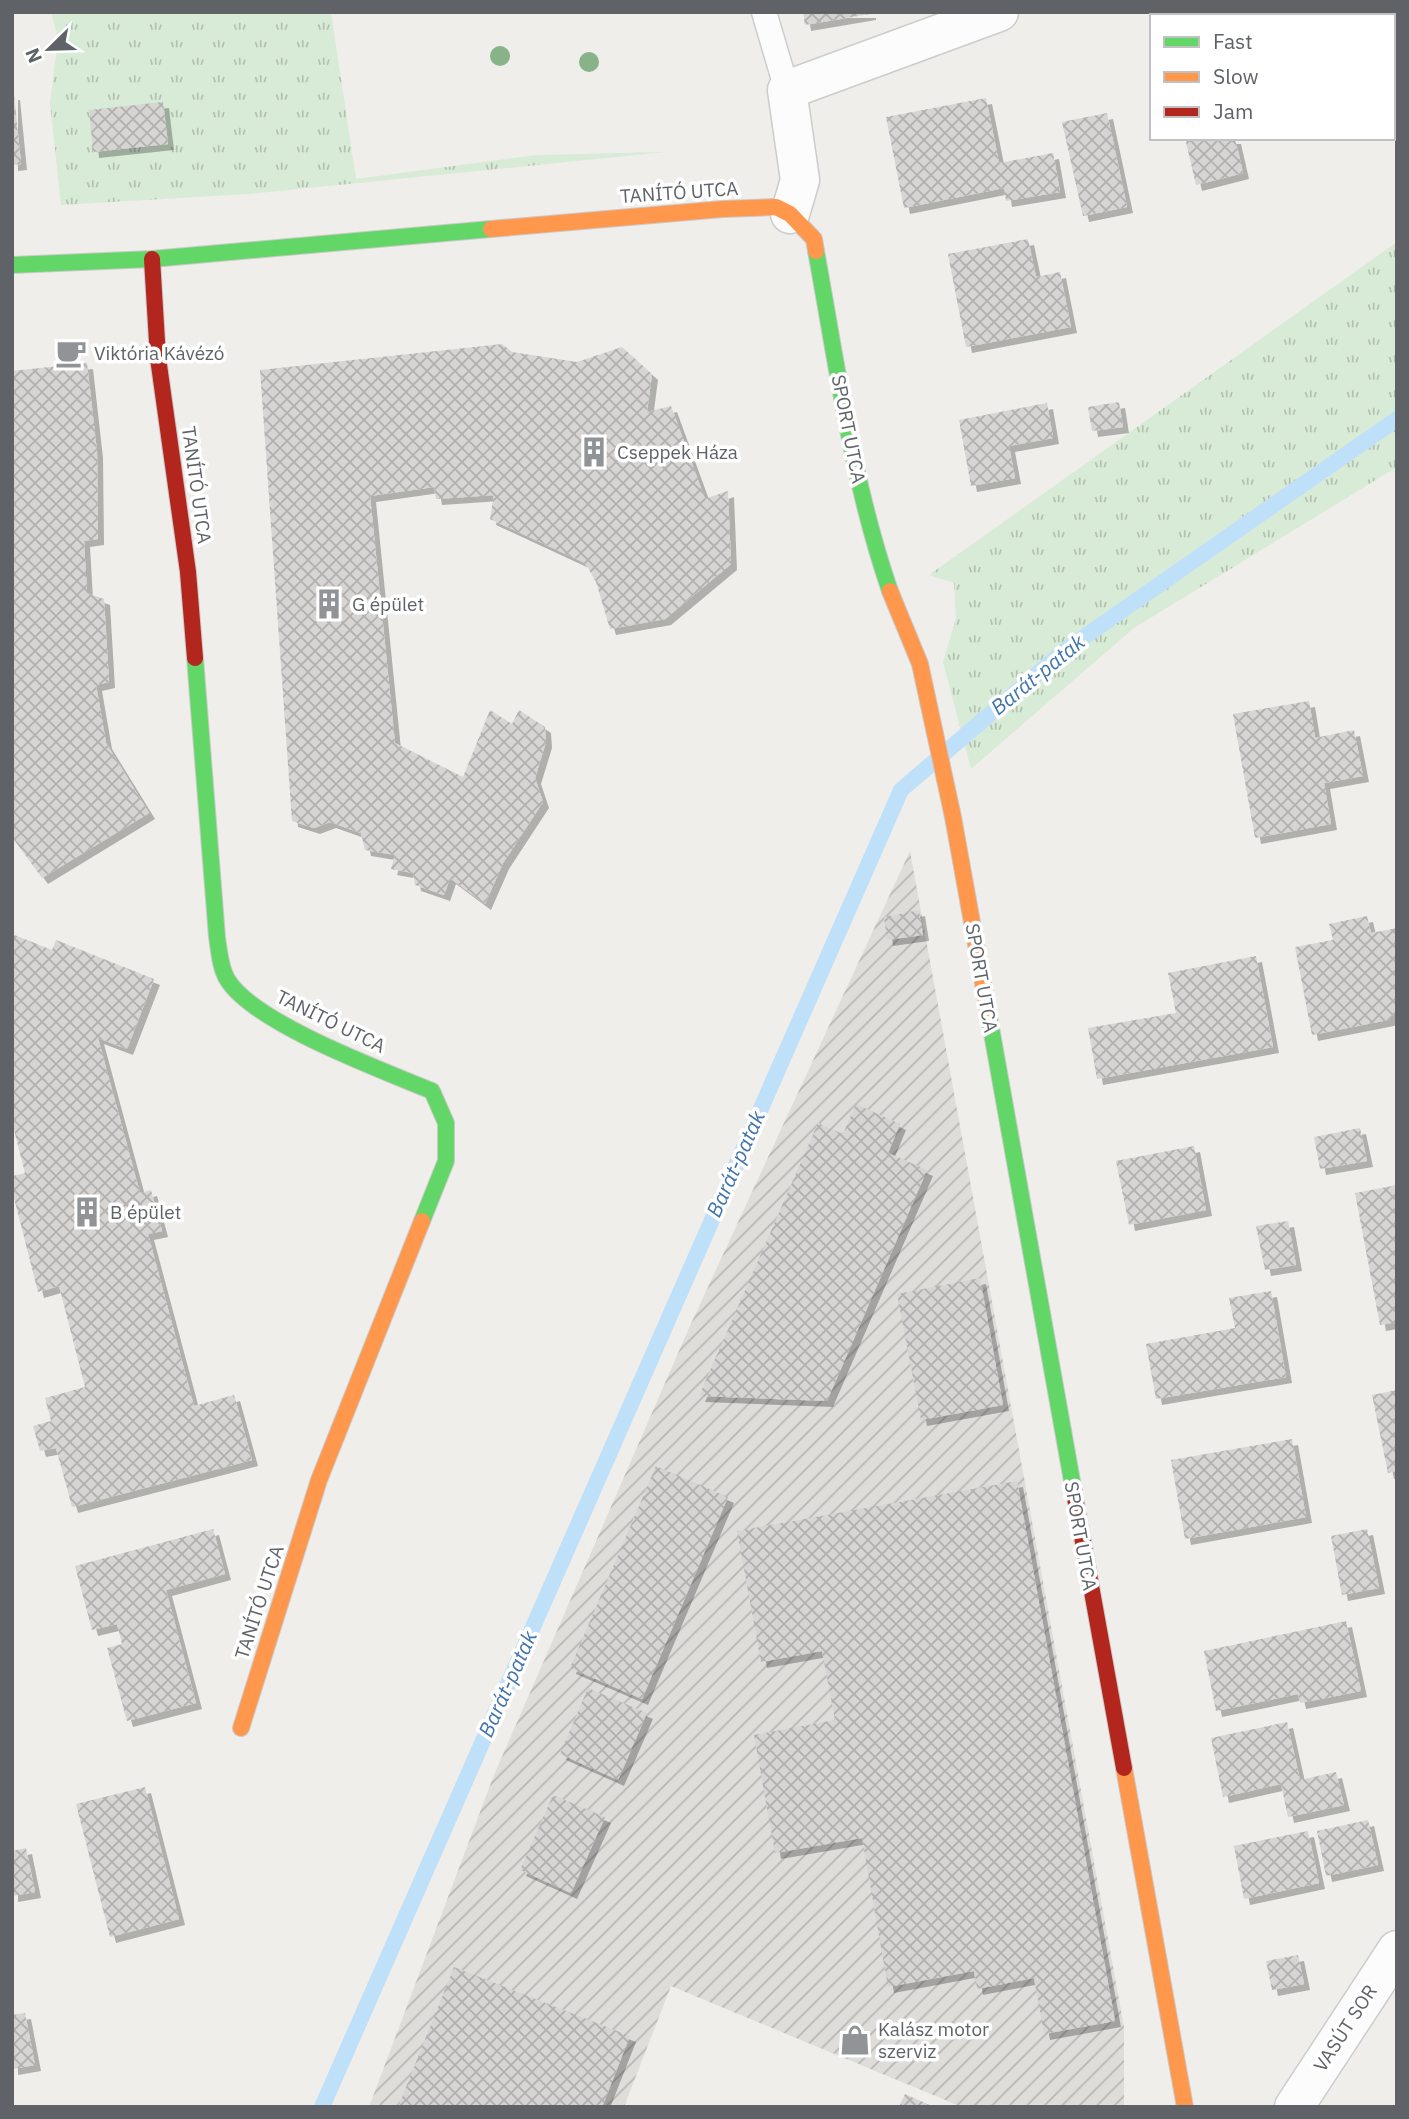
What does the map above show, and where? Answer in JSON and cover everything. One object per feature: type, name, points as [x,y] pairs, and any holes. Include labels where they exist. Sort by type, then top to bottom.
[{"type":"street","points":[[790,214],[800,180],[787,90],[999,12]]},
{"type":"street","name":"TANÍTÓ UTCA","points":[[12,265],[152,258],[723,209],[776,207],[790,214]]},
{"type":"street","name":"SPORT UTCA","points":[[790,214],[814,239],[857,473],[876,550],[928,691],[1185,2107]]},
{"type":"street","name":"TANÍTÓ UTCA","points":[[152,258],[158,358],[188,572],[216,924],[219,952],[228,980],[247,1001],[282,1025],[432,1091],[446,1123],[446,1161],[319,1480],[241,1728]]},
{"type":"street","name":"VASÚT SOR","points":[[1294,2107],[1397,1950]]},
{"type":"lane","points":[[764,12],[787,90]]},
{"type":"shaded area","points":[[910,851],[1124,2027],[1124,2107],[962,2107],[671,1986],[624,2107],[369,2107],[494,1775],[689,1328]]},
{"type":"green space","points":[[51,12],[331,12],[356,179],[537,155],[666,152],[248,194],[61,205],[50,103],[58,38]]},
{"type":"green space","points":[[1397,242],[1397,467],[1134,628],[971,769],[943,662],[956,618],[954,583],[929,575]]},
{"type":"building","points":[[803,12],[870,12],[870,14],[805,25]]},
{"type":"building","points":[[1316,12],[1364,14],[1316,14]]},
{"type":"building","points":[[12,94],[21,164],[12,165]]},
{"type":"building","points":[[986,98],[999,163],[1053,153],[1060,192],[1006,201],[1004,188],[904,208],[886,117]]},
{"type":"building","points":[[163,102],[168,144],[93,152],[89,110]]},
{"type":"building","points":[[1107,113],[1127,207],[1083,216],[1062,122]]},
{"type":"building","points":[[1185,140],[1235,140],[1243,173],[1196,185]]},
{"type":"building","points":[[1028,239],[1036,277],[1060,272],[1071,327],[966,347],[948,254]]},
{"type":"building","name":"G épület","points":[[502,344],[512,352],[577,362],[622,347],[652,374],[647,412],[671,406],[705,499],[728,491],[731,564],[665,619],[610,629],[596,582],[585,563],[490,519],[494,495],[436,499],[434,487],[370,496],[395,743],[463,777],[490,710],[512,724],[519,710],[545,727],[546,742],[535,778],[543,802],[503,863],[485,904],[450,878],[444,895],[415,885],[413,873],[391,869],[395,855],[365,850],[361,833],[330,822],[314,828],[292,821],[260,370]]},
{"type":"building","points":[[87,363],[97,452],[98,539],[84,541],[87,593],[104,599],[109,682],[96,685],[106,743],[149,813],[42,878],[12,837],[12,371]]},
{"type":"building","points":[[1119,402],[1123,427],[1092,431],[1088,407]]},
{"type":"building","points":[[1047,403],[1053,438],[1009,446],[1015,478],[971,486],[959,420]]},
{"type":"building","points":[[1309,701],[1315,738],[1354,730],[1363,776],[1324,783],[1331,824],[1255,838],[1233,714]]},
{"type":"building","points":[[919,910],[923,935],[887,940],[884,917]]},
{"type":"building","points":[[1367,916],[1371,933],[1397,928],[1397,1011],[1388,1020],[1312,1035],[1295,947],[1333,940],[1329,924]]},
{"type":"building","name":"B épület","points":[[12,934],[52,950],[56,940],[154,979],[127,1049],[98,1038],[140,1193],[151,1190],[162,1231],[148,1234],[194,1406],[234,1395],[252,1460],[72,1507],[56,1448],[40,1451],[33,1426],[51,1421],[45,1398],[85,1387],[59,1286],[38,1292],[12,1190],[12,1176],[25,1173],[12,1122]]},
{"type":"building","points":[[1256,956],[1273,1047],[1097,1079],[1088,1028],[1176,1013],[1168,973]]},
{"type":"building","points":[[856,1104],[900,1124],[888,1153],[927,1170],[827,1401],[699,1396],[818,1123],[843,1134]]},
{"type":"building","points":[[1360,1128],[1367,1161],[1320,1169],[1314,1137]]},
{"type":"building","points":[[1194,1146],[1206,1210],[1129,1225],[1116,1161]]},
{"type":"building","points":[[1397,1185],[1397,1322],[1380,1325],[1355,1193]]},
{"type":"building","points":[[1288,1221],[1296,1265],[1265,1270],[1256,1226]]},
{"type":"building","points":[[980,1278],[1003,1405],[921,1420],[897,1294]]},
{"type":"building","points":[[1271,1291],[1286,1377],[1156,1399],[1146,1344],[1235,1328],[1229,1298]]},
{"type":"building","points":[[1397,1390],[1397,1471],[1388,1473],[1372,1395]]},
{"type":"building","points":[[1292,1439],[1306,1517],[1185,1539],[1171,1460]]},
{"type":"building","points":[[656,1466],[728,1497],[642,1699],[570,1668]]},
{"type":"building","points":[[1017,1481],[1115,2021],[1044,2034],[1034,1978],[977,1989],[974,1971],[888,1987],[862,1838],[775,1853],[754,1735],[835,1720],[822,1651],[761,1662],[737,1531]]},
{"type":"building","points":[[213,1529],[225,1574],[166,1590],[196,1703],[127,1721],[107,1648],[122,1644],[117,1624],[92,1630],[75,1566]]},
{"type":"building","points":[[1367,1529],[1379,1588],[1342,1595],[1331,1536]]},
{"type":"building","points":[[1346,1621],[1361,1691],[1300,1703],[1298,1694],[1216,1711],[1204,1651]]},
{"type":"building","points":[[588,1688],[647,1713],[618,1780],[560,1754]]},
{"type":"building","points":[[1287,1722],[1300,1780],[1336,1772],[1344,1805],[1288,1817],[1281,1784],[1223,1797],[1211,1738]]},
{"type":"building","points":[[145,1787],[179,1919],[110,1937],[76,1804]]},
{"type":"building","points":[[553,1795],[605,1817],[571,1893],[520,1870]]},
{"type":"building","points":[[1368,1820],[1378,1865],[1326,1876],[1317,1831]]},
{"type":"building","points":[[1308,1831],[1319,1883],[1244,1899],[1234,1846]]},
{"type":"building","points":[[26,1848],[35,1892],[12,1896],[12,1851]]},
{"type":"building","points":[[1298,1955],[1304,1984],[1272,1990],[1266,1961]]},
{"type":"building","points":[[454,1967],[630,2036],[602,2107],[398,2107]]},
{"type":"building","points":[[25,2013],[35,2065],[12,2069],[12,2015]]},
{"type":"building","points":[[905,2094],[934,2107],[899,2107]]},
{"type":"waterway","name":"Barát-patak","points":[[322,2107],[901,790],[1064,651],[1397,419]]},
{"type":"traffic: fast","points":[[12,265],[152,259],[491,229]]},
{"type":"traffic: fast","points":[[816,251],[855,465],[890,591]]},
{"type":"traffic: fast","points":[[195,658],[217,937],[227,979],[241,996],[290,1028],[352,1058],[432,1091],[446,1123],[446,1161],[422,1221]]},
{"type":"traffic: fast","points":[[988,1011],[1074,1492]]},
{"type":"traffic: slow","points":[[491,229],[776,207],[790,214],[814,239],[816,251]]},
{"type":"traffic: slow","points":[[890,591],[920,664],[953,817],[988,1011]]},
{"type":"traffic: slow","points":[[241,1728],[319,1480],[422,1221]]},
{"type":"traffic: slow","points":[[1124,1768],[1185,2107]]},
{"type":"traffic: jam","points":[[152,259],[158,358],[188,572],[195,658]]},
{"type":"traffic: jam","points":[[1074,1492],[1124,1768]]},
{"type":"place","name":"Viktória Kávézó","points":[[71,353]]},
{"type":"place","name":"Cseppek Háza","points":[[594,452]]},
{"type":"place","name":"G épület","points":[[329,604]]},
{"type":"place","name":"B épület","points":[[87,1212]]},
{"type":"place","name":"Kalász motor szerviz","points":[[855,2040]]}]
